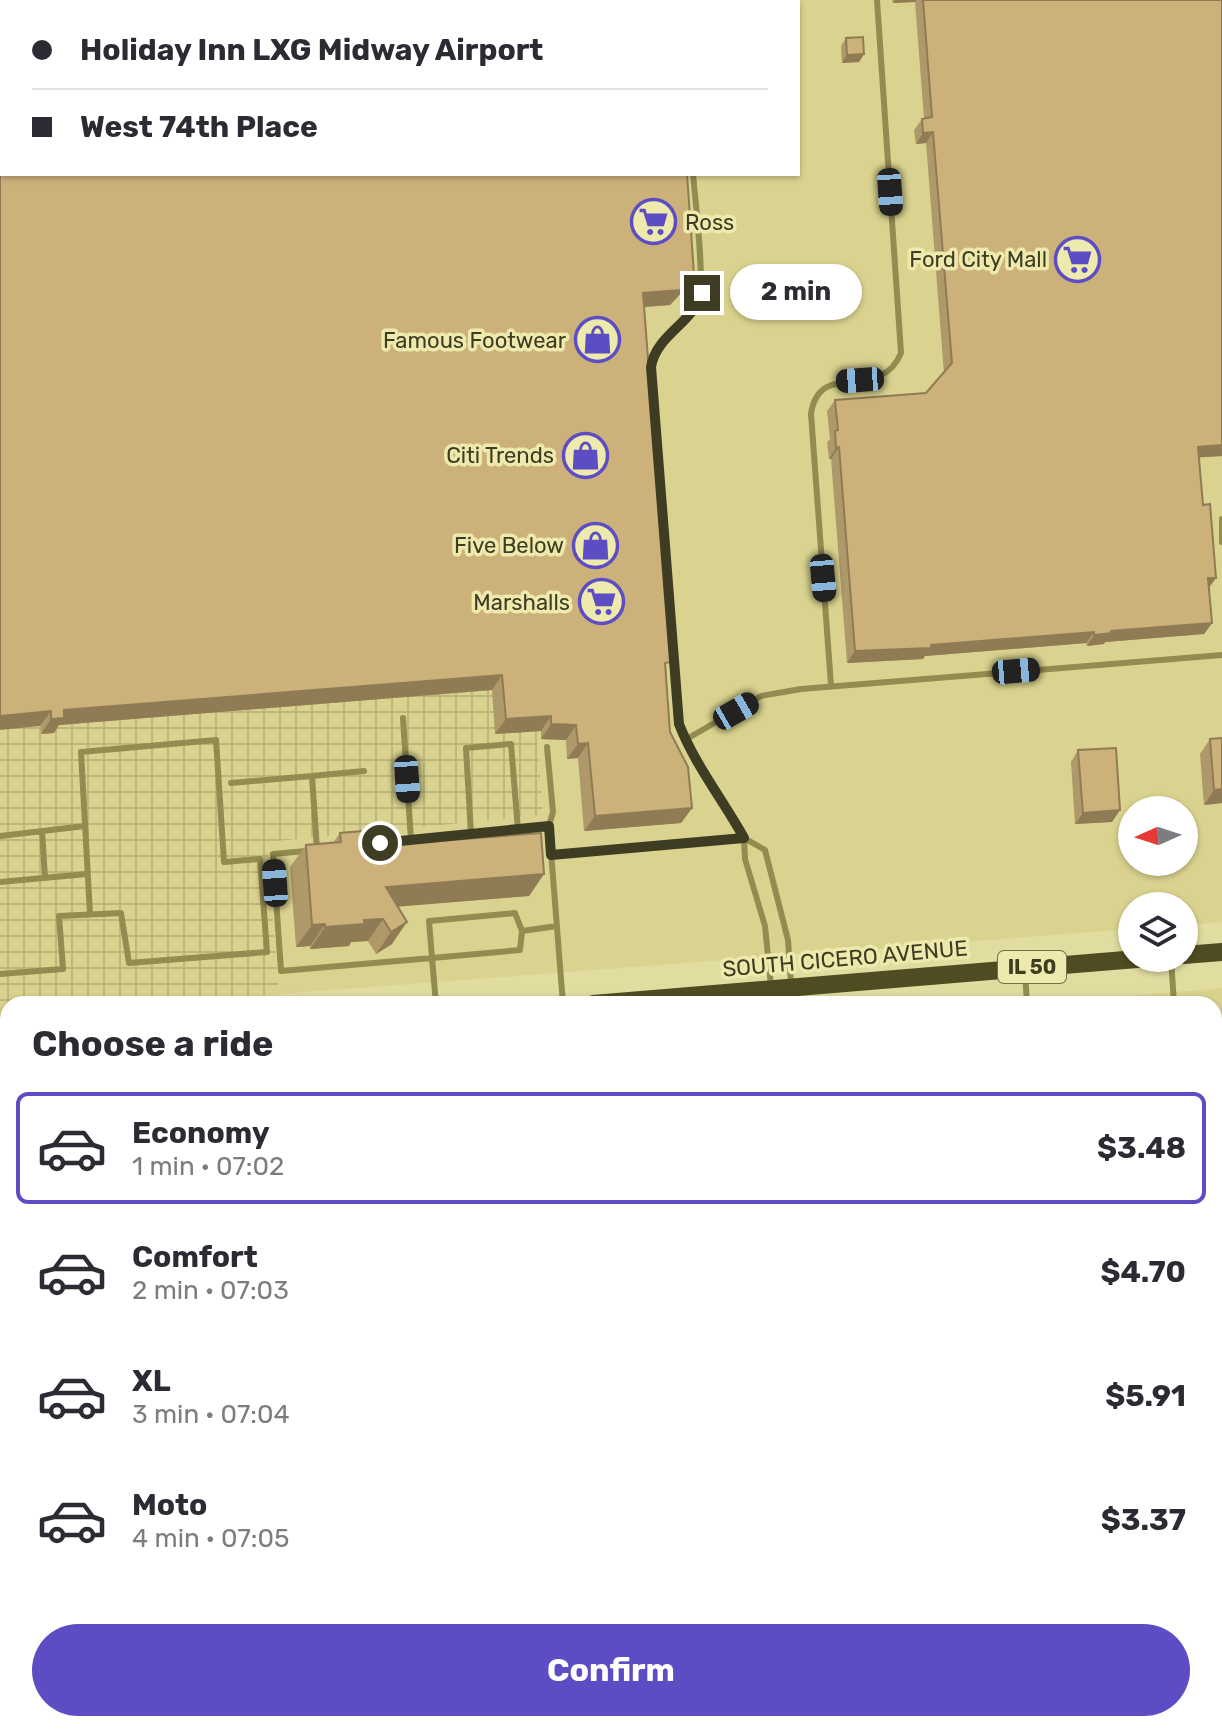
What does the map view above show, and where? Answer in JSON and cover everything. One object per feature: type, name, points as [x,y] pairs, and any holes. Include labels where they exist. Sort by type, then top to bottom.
[{"type":"main road","points":[[1198,954],[1222,952]]},
{"type":"main road","name":"SOUTH CICERO AVENUE","points":[[682,996],[1118,960]]},
{"type":"lane","points":[[831,685],[811,414],[813,402],[829,386],[843,381],[877,379],[888,373],[901,353],[877,0]]},
{"type":"lane","points":[[693,176],[702,293],[693,313],[658,346],[651,367],[679,724],[685,740],[744,838],[745,859],[765,926],[771,988]]},
{"type":"lane","points":[[1222,519],[1222,542]]},
{"type":"lane","points":[[685,740],[761,696],[831,685],[1222,655]]},
{"type":"lane","points":[[403,718],[411,840]]},
{"type":"lane","points":[[0,974],[63,969],[59,916],[121,913],[129,963],[267,952],[260,859],[224,862],[216,740],[81,752],[90,914]]},
{"type":"lane","points":[[471,834],[466,748],[511,744],[518,830]]},
{"type":"lane","points":[[547,747],[553,812],[549,826],[562,996]]},
{"type":"lane","points":[[231,783],[364,771]]},
{"type":"lane","points":[[312,776],[317,850]]},
{"type":"lane","points":[[0,836],[85,826]]},
{"type":"lane","points":[[380,843],[549,826]]},
{"type":"lane","points":[[42,831],[45,878]]},
{"type":"lane","points":[[551,855],[744,838],[765,850],[788,940],[792,987]]},
{"type":"lane","points":[[333,848],[273,854],[281,971],[432,958],[520,950],[522,931],[515,913],[429,921],[432,958],[435,996]]},
{"type":"lane","points":[[0,882],[87,874]]},
{"type":"lane","points":[[522,931],[557,926]]},
{"type":"lane","points":[[1025,967],[1027,996]]},
{"type":"lane","points":[[1172,972],[1173,996]]},
{"type":"shaded area","name":"Ford City Mall","points":[[800,0],[1222,0],[1222,922],[1198,924],[1198,892],[1118,892],[1118,930],[279,994],[267,842],[543,815],[494,176],[800,176]]},
{"type":"shaded area","points":[[0,176],[494,176],[543,815],[267,842],[279,994],[0,996]]},
{"type":"shaded area","points":[[1222,988],[1222,996],[1131,996]]},
{"type":"building","name":"Ford City Mall","points":[[923,0],[1222,0],[1222,445],[1198,447],[1203,505],[1210,504],[1216,578],[1208,578],[1212,623],[1094,635],[1094,632],[931,645],[931,648],[855,651],[839,447],[836,448],[835,400],[926,393],[952,363],[933,132],[923,133],[922,119],[932,117]]},
{"type":"building","points":[[863,37],[864,54],[847,55],[846,38]]},
{"type":"building","points":[[0,176],[687,176],[694,275],[680,290],[643,293],[671,662],[665,663],[670,732],[688,767],[692,808],[595,816],[588,743],[578,744],[576,725],[551,724],[551,716],[506,719],[502,675],[64,710],[64,718],[51,719],[51,711],[0,716]]},
{"type":"building","points":[[1222,738],[1222,789],[1214,790],[1210,739]]},
{"type":"building","points":[[1116,748],[1118,810],[1083,813],[1078,750]]},
{"type":"building","points":[[385,829],[386,845],[541,833],[544,874],[386,887],[407,922],[391,932],[383,919],[364,920],[364,924],[312,925],[306,845],[341,842],[340,833]]},
{"type":"place","name":"Ross","points":[[654,222]]},
{"type":"place","name":"Ford City Mall","points":[[1078,259]]},
{"type":"place","name":"Famous Footwear","points":[[597,340]]},
{"type":"place","name":"Citi Trends","points":[[585,455]]},
{"type":"place","name":"Five Below","points":[[595,545]]},
{"type":"place","name":"Marshalls","points":[[601,602]]},
{"type":"route","points":[[380,843],[549,826],[551,855],[744,838],[693,755],[679,724],[651,367],[658,346],[693,313],[702,293]]}]
